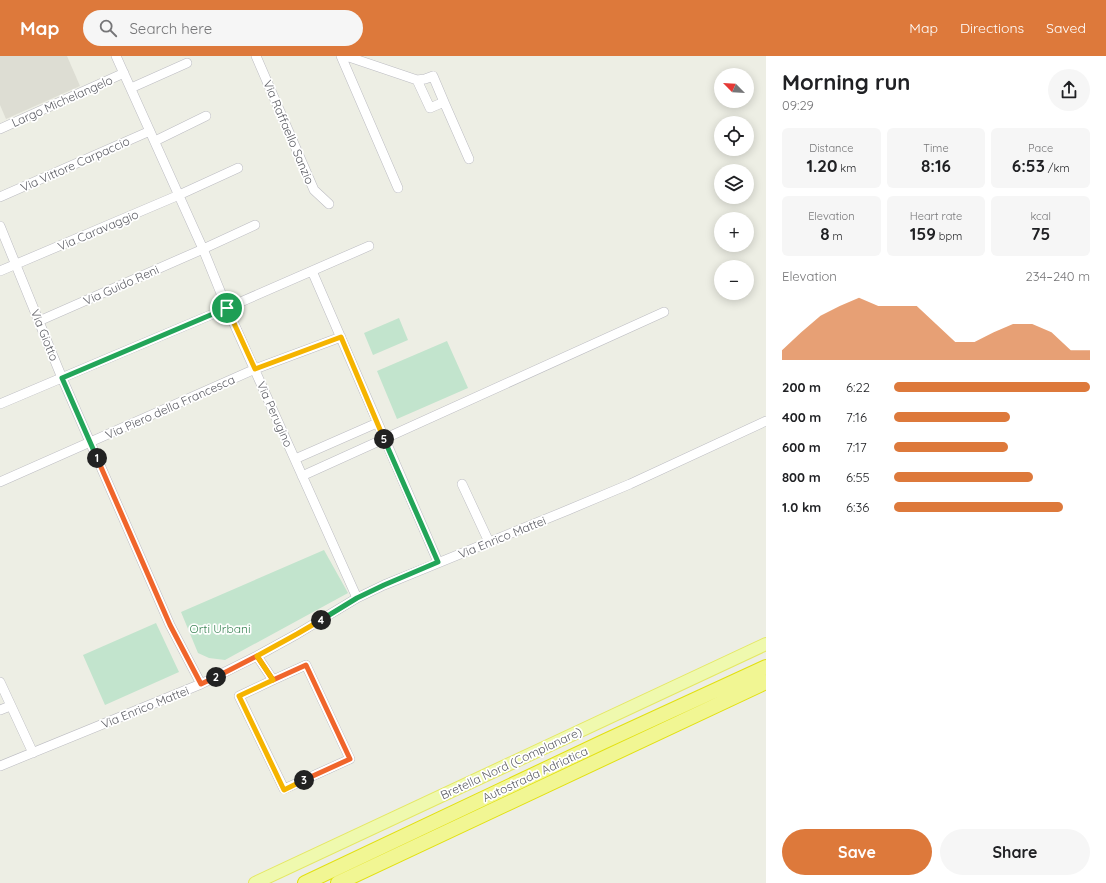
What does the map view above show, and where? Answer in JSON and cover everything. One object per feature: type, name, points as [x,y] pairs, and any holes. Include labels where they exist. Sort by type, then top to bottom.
[{"type":"highway","name":"Autostrada Adriatica","points":[[306,883],[766,667]]},
{"type":"highway","name":"Autostrada Adriatica","points":[[338,883],[766,682]]},
{"type":"main road","name":"Bretella Nord (Complanare)","points":[[255,883],[766,644]]},
{"type":"street","name":"Via Perugino","points":[[116,56],[357,598]]},
{"type":"street","name":"Via Raffaello Sanzio","points":[[256,56],[314,190],[329,204]]},
{"type":"street","points":[[341,56],[398,188]]},
{"type":"street","points":[[346,56],[418,80],[433,76],[469,158]]},
{"type":"street","points":[[131,88],[187,63]]},
{"type":"street","name":"Largo Michelangelo","points":[[0,129],[124,73]]},
{"type":"street","points":[[418,80],[430,108],[444,102]]},
{"type":"street","points":[[155,141],[206,116]]},
{"type":"street","name":"Via Vittore Carpaccio","points":[[0,197],[150,131]]},
{"type":"street","name":"Via Caravaggio","points":[[0,271],[179,195],[238,168]]},
{"type":"street","name":"Via Guido Reni","points":[[39,321],[255,225]]},
{"type":"street","name":"Via Giotto","points":[[0,226],[62,378],[170,625],[201,684]]},
{"type":"street","points":[[0,404],[369,246]]},
{"type":"street","points":[[312,271],[438,562]]},
{"type":"street","points":[[302,476],[664,312]]},
{"type":"street","name":"Via Piero della Francesca","points":[[0,482],[255,369],[341,337]]},
{"type":"street","name":"Via Enrico Mattei","points":[[0,766],[201,684],[257,656],[357,598],[384,585],[630,484],[766,421]]},
{"type":"street","points":[[295,459],[377,423]]},
{"type":"street","points":[[462,484],[489,542]]},
{"type":"street","points":[[257,656],[273,680]]},
{"type":"street","points":[[306,665],[350,759],[284,790],[239,696],[273,680],[306,665]]},
{"type":"street","points":[[0,682],[33,753]]},
{"type":"street","points":[[0,710],[10,706]]},
{"type":"shaded area","points":[[0,56],[67,56],[80,86],[6,119],[0,105]]},
{"type":"green space","points":[[399,318],[408,340],[373,355],[364,333]]},
{"type":"green space","points":[[447,341],[468,388],[397,419],[377,371]]},
{"type":"green space","name":"Orti Urbani","points":[[324,550],[348,593],[225,660],[209,658],[198,653],[181,612]]},
{"type":"green space","points":[[156,623],[179,672],[105,705],[83,655]]},
{"type":"route","points":[[227,308],[62,378],[170,625],[201,684],[257,656],[273,680],[306,665],[350,759],[284,790],[239,696],[273,680],[265,668],[257,656],[357,598],[438,562],[341,337],[255,369],[227,308]]}]
